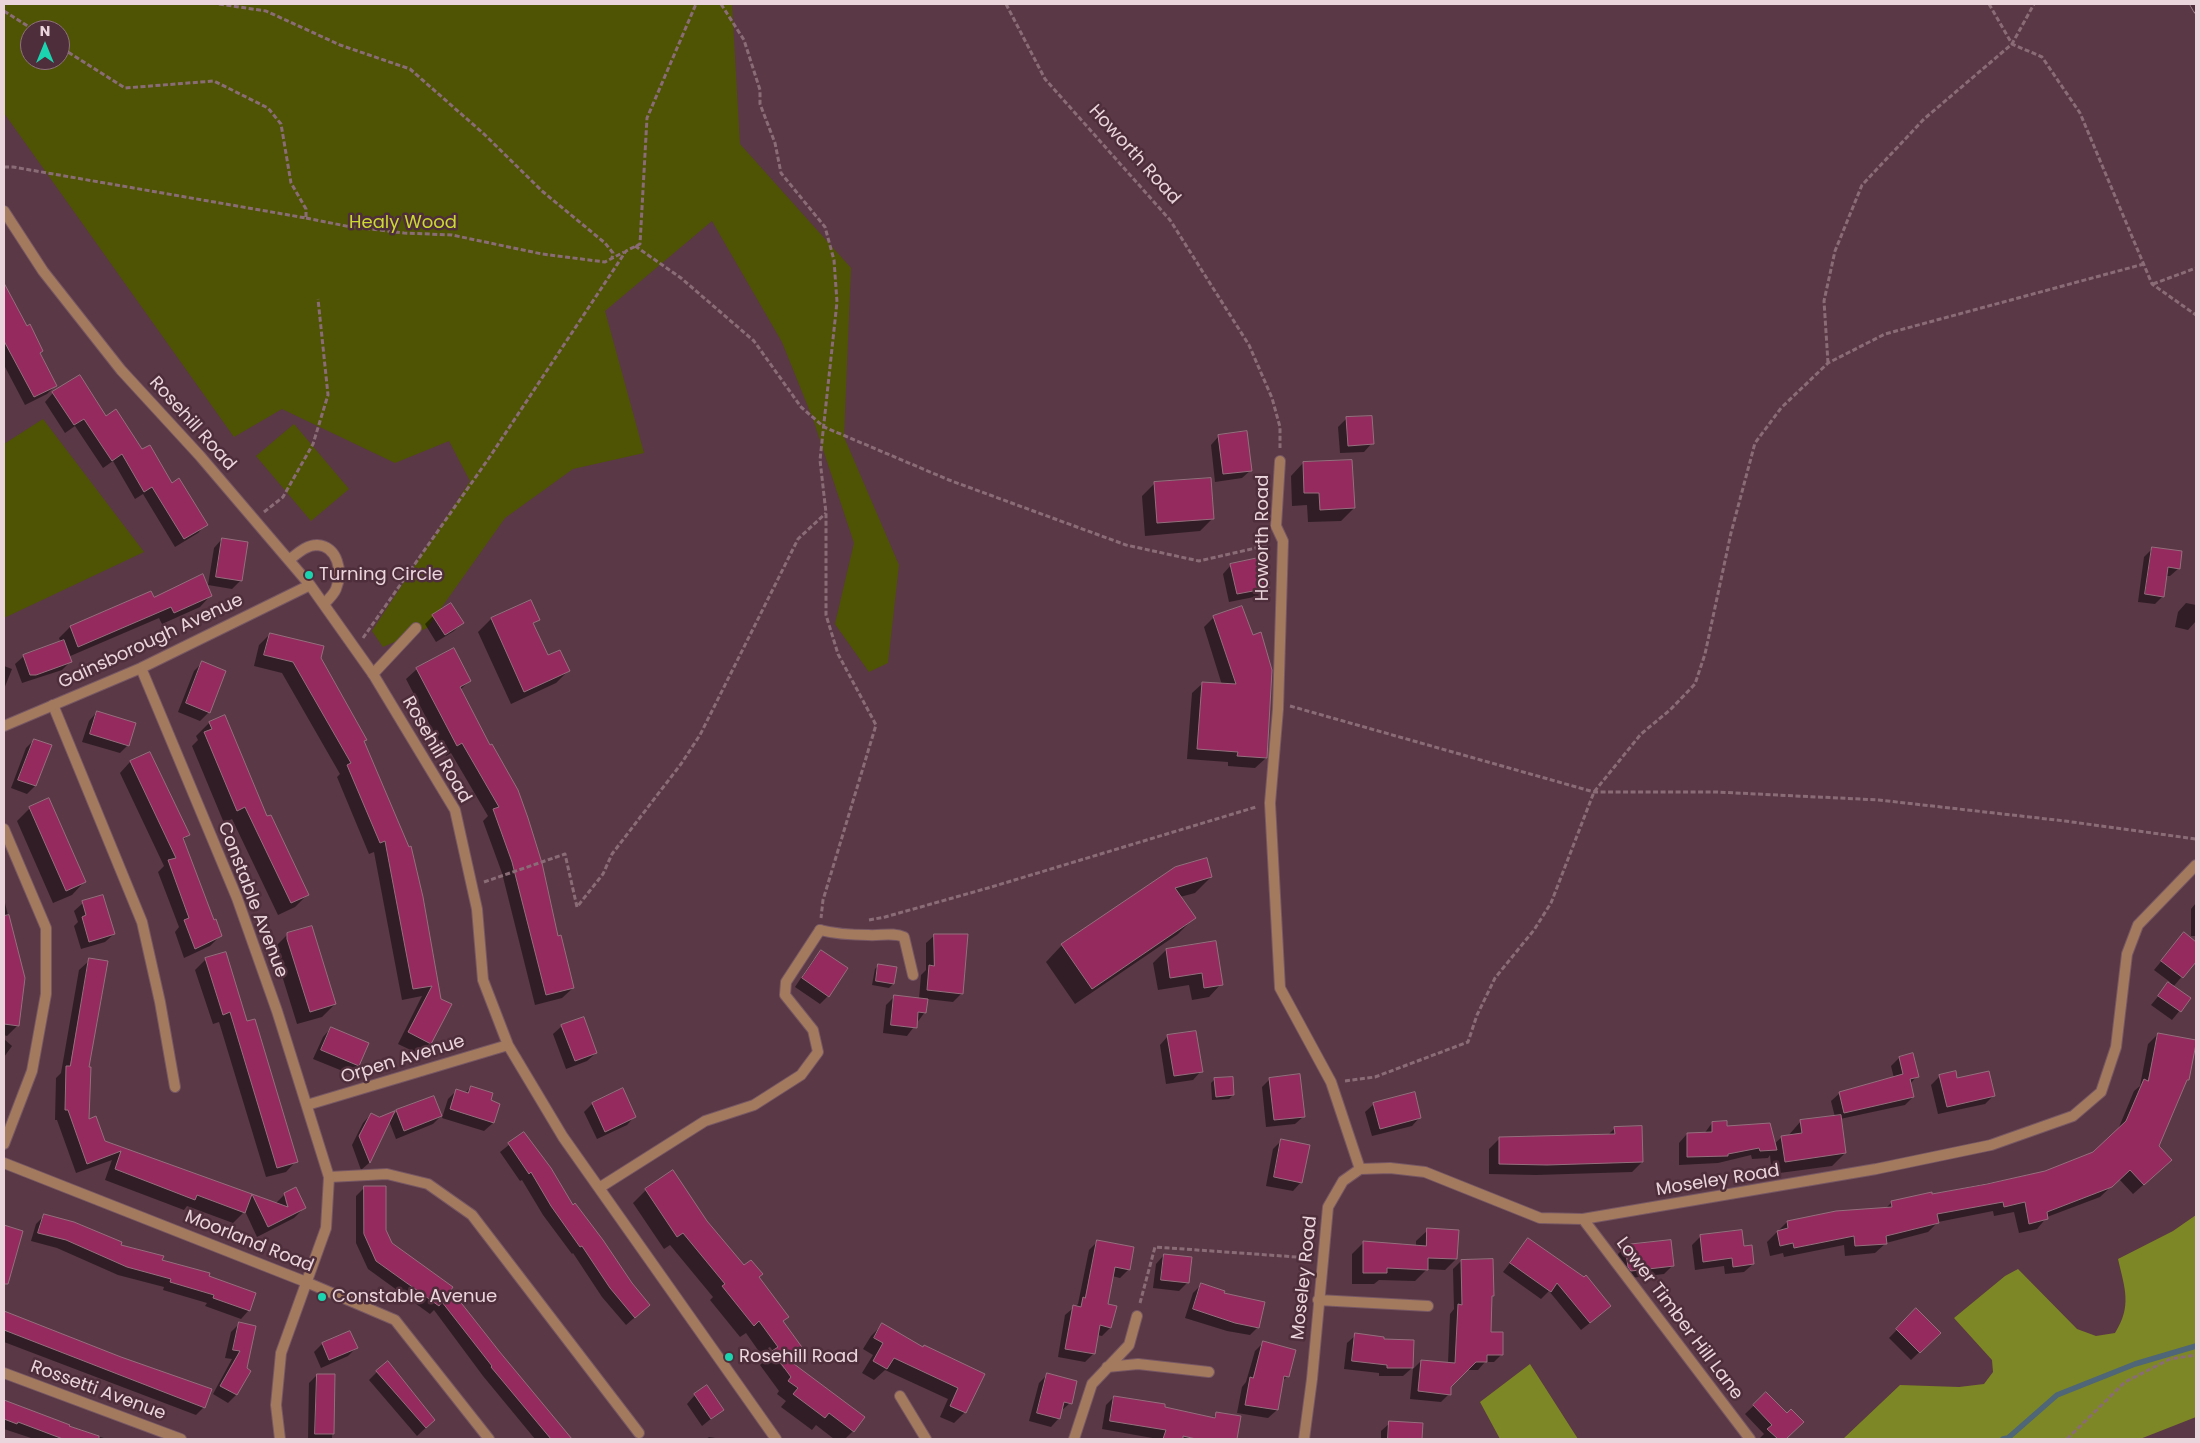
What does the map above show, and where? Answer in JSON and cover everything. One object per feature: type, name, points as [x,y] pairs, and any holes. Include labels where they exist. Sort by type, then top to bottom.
[{"type":"street","name":"Rosehill Road","points":[[4,211],[43,272],[121,370],[200,456],[310,585],[373,674],[455,810],[477,909],[483,980],[508,1046],[563,1137],[776,1439]]},
{"type":"street","name":"Howorth Road","points":[[1280,461],[1276,526],[1283,541],[1278,702],[1270,803],[1280,988],[1331,1082],[1360,1169]]},
{"type":"street","points":[[289,560],[302,549],[316,545],[330,549],[338,560],[339,572],[336,589],[324,604]]},
{"type":"street","name":"Gainsborough Avenue","points":[[4,726],[141,668],[310,585]]},
{"type":"street","points":[[373,674],[416,628]]},
{"type":"street","name":"Constable Avenue","points":[[141,668],[237,898],[277,1011],[329,1177],[326,1228],[280,1353],[276,1405],[280,1439]]},
{"type":"street","points":[[53,705],[142,922],[156,984],[175,1087]]},
{"type":"street","points":[[4,830],[46,928],[46,994],[32,1071],[4,1144]]},
{"type":"street","name":"Moseley Road","points":[[1304,1439],[1312,1379],[1328,1207],[1343,1182],[1360,1169],[1390,1168],[1425,1172],[1540,1218],[1583,1219],[1759,1191],[1991,1145],[2073,1116],[2101,1092],[2116,1047],[2126,954],[2138,925],[2196,865]]},
{"type":"street","points":[[600,1188],[705,1121],[754,1105],[801,1075],[818,1052],[813,1030],[785,995],[786,982],[820,930],[838,934],[898,934],[904,937],[913,975]]},
{"type":"street","name":"Orpen Avenue","points":[[307,1105],[508,1046]]},
{"type":"street","name":"Moorland Road","points":[[4,1163],[306,1282],[395,1320],[489,1439]]},
{"type":"street","points":[[329,1177],[388,1174],[428,1184],[472,1215],[639,1433]]},
{"type":"street","name":"Lower Timber Hill Lane","points":[[1583,1219],[1750,1439]]},
{"type":"street","points":[[1318,1300],[1428,1306]]},
{"type":"street","points":[[1074,1439],[1092,1384],[1129,1345],[1137,1316]]},
{"type":"street","points":[[1108,1367],[1138,1364],[1209,1372]]},
{"type":"street","name":"Rossetti Avenue","points":[[4,1374],[181,1439]]},
{"type":"street","points":[[900,1396],[926,1439]]},
{"type":"path","points":[[219,4],[266,11],[340,45],[410,69],[484,134],[542,191],[606,243],[613,253],[612,258]]},
{"type":"path","points":[[4,167],[23,168],[346,226],[404,234],[452,235],[542,254],[605,262],[640,244],[647,118],[696,4]]},
{"type":"path","points":[[721,4],[744,40],[760,90],[760,104],[775,143],[780,173],[825,227],[834,260],[838,302],[820,460],[826,513],[826,615],[838,654],[876,725],[823,900],[820,930]]},
{"type":"path","name":"Howorth Road","points":[[1006,4],[1045,79],[1170,220],[1249,345],[1272,398],[1280,427],[1280,461]]},
{"type":"path","points":[[1989,4],[2012,44],[2042,57],[2080,113],[2152,284],[2196,315]]},
{"type":"path","points":[[1828,363],[1824,302],[1835,251],[1862,185],[1924,119],[2012,44],[2034,4]]},
{"type":"path","points":[[4,11],[20,21]]},
{"type":"path","points":[[70,53],[125,88],[214,81],[268,108],[281,124],[291,183],[306,209],[306,218]]},
{"type":"path","points":[[635,246],[681,278],[754,341],[801,407],[824,427],[949,480],[1126,545],[1199,561],[1283,541]]},
{"type":"path","points":[[356,649],[524,407],[626,251]]},
{"type":"path","points":[[1331,1082],[1375,1077],[1468,1042],[1495,978],[1534,930],[1551,903],[1594,792],[1641,734],[1670,710],[1695,684],[1705,654],[1731,533],[1755,443],[1781,408],[1828,363],[1885,334],[2144,264]]},
{"type":"path","points":[[2152,284],[2196,268]]},
{"type":"path","points":[[255,520],[282,496],[287,489],[313,444],[328,395],[318,299]]},
{"type":"path","points":[[472,887],[565,854],[577,907],[602,874],[612,854],[681,764],[700,735],[798,539],[826,513]]},
{"type":"path","points":[[1278,702],[1594,792],[1716,792],[1879,800],[2065,821],[2196,839]]},
{"type":"path","points":[[866,920],[885,918],[1270,803]]},
{"type":"path","points":[[821,919],[830,920]]},
{"type":"path","points":[[1137,1316],[1155,1247],[1322,1259]]},
{"type":"path","points":[[2067,1439],[2125,1382],[2170,1360],[2196,1356]]},
{"type":"green space","name":"Healy Wood","points":[[4,4],[732,4],[740,144],[851,268],[844,437],[899,565],[888,663],[869,672],[835,624],[854,543],[813,419],[782,342],[712,221],[605,311],[644,453],[573,469],[505,518],[427,628],[383,647],[372,631],[470,481],[449,441],[395,463],[282,409],[234,437],[4,113]]},
{"type":"green space","points":[[43,419],[144,552],[4,618],[4,444]]},
{"type":"green space","points":[[294,424],[349,489],[311,521],[256,456]]},
{"type":"green space","points":[[2196,1215],[2196,1417],[2140,1439],[1843,1439],[1900,1385],[1959,1387],[1984,1384],[1993,1372],[1992,1360],[1954,1318],[2005,1276],[2018,1269],[2077,1329],[2096,1336],[2115,1333],[2124,1314],[2126,1297],[2118,1259],[2173,1231]]},
{"type":"green space","points":[[1530,1364],[1578,1439],[1500,1439],[1480,1402]]},
{"type":"building","points":[[4,283],[27,326],[30,324],[43,351],[40,353],[57,386],[34,397],[4,341]]},
{"type":"building","points":[[80,375],[106,416],[116,409],[142,449],[150,445],[172,483],[179,478],[208,525],[184,539],[152,487],[144,492],[122,454],[112,461],[84,419],[74,425],[52,392]]},
{"type":"building","points":[[1372,416],[1374,444],[1348,446],[1346,417]]},
{"type":"building","points":[[1247,431],[1252,471],[1223,474],[1218,435]]},
{"type":"building","points":[[1352,460],[1355,508],[1320,510],[1319,493],[1304,493],[1303,462]]},
{"type":"building","points":[[1211,478],[1214,519],[1157,523],[1154,482]]},
{"type":"building","points":[[222,538],[248,542],[242,581],[216,577]]},
{"type":"building","points":[[2152,547],[2182,551],[2180,569],[2168,567],[2164,597],[2145,594]]},
{"type":"building","points":[[1263,557],[1269,588],[1237,594],[1230,564]]},
{"type":"building","points":[[203,574],[212,596],[174,613],[171,607],[78,647],[70,626],[151,591],[154,597]]},
{"type":"building","points":[[531,600],[540,620],[533,623],[548,655],[560,650],[570,671],[524,692],[491,618]]},
{"type":"building","points":[[451,603],[464,623],[445,635],[432,615]]},
{"type":"building","points":[[1242,606],[1253,635],[1261,632],[1272,670],[1267,758],[1237,756],[1238,752],[1197,749],[1202,682],[1236,684],[1213,616]]},
{"type":"building","points":[[270,633],[324,646],[321,658],[367,740],[364,741],[409,847],[411,846],[423,897],[441,999],[452,1004],[431,1044],[408,1032],[432,986],[413,989],[385,841],[380,843],[347,765],[351,763],[293,662],[264,655]]},
{"type":"building","points":[[64,640],[72,662],[36,675],[30,675],[23,655]]},
{"type":"building","points":[[454,648],[471,681],[460,687],[490,745],[492,744],[518,790],[528,818],[542,863],[558,936],[561,935],[574,988],[546,995],[512,862],[493,809],[499,807],[462,743],[457,746],[416,668]]},
{"type":"building","points":[[202,661],[226,671],[210,713],[186,703]]},
{"type":"building","points":[[97,711],[136,723],[129,746],[90,734]]},
{"type":"building","points":[[225,715],[267,816],[271,815],[309,895],[291,903],[245,807],[237,811],[204,732],[212,729],[209,722]]},
{"type":"building","points":[[34,739],[52,745],[36,786],[18,780]]},
{"type":"building","points":[[150,752],[190,835],[183,838],[214,920],[216,919],[222,936],[195,949],[184,920],[189,918],[168,860],[176,858],[130,761]]},
{"type":"building","points":[[49,798],[86,882],[66,891],[29,807]]},
{"type":"building","points":[[1207,858],[1212,877],[1175,888],[1196,918],[1092,989],[1061,944],[1175,867]]},
{"type":"building","points":[[103,895],[115,934],[89,942],[82,917],[86,915],[82,901]]},
{"type":"building","points":[[9,915],[25,978],[19,1026],[4,1024],[4,916]]},
{"type":"building","points":[[312,926],[336,1004],[310,1012],[287,939],[287,933]]},
{"type":"building","points":[[2184,932],[2196,942],[2196,962],[2183,978],[2161,961]]},
{"type":"building","points":[[934,934],[968,934],[963,994],[927,990],[929,965],[934,966]]},
{"type":"building","points":[[1216,941],[1223,985],[1204,988],[1202,973],[1170,978],[1166,949]]},
{"type":"building","points":[[821,950],[848,968],[829,997],[802,978]]},
{"type":"building","points":[[226,952],[247,1021],[255,1019],[298,1162],[277,1168],[230,1012],[223,1015],[205,958]]},
{"type":"building","points":[[89,958],[108,961],[89,1067],[91,1067],[89,1119],[96,1116],[105,1141],[252,1194],[245,1213],[197,1195],[195,1200],[115,1169],[121,1151],[87,1164],[68,1110],[65,1110],[66,1066],[70,1066]]},
{"type":"building","points":[[878,964],[897,967],[894,984],[876,981]]},
{"type":"building","points":[[2168,982],[2191,998],[2181,1012],[2158,996]]},
{"type":"building","points":[[894,995],[928,999],[926,1013],[918,1012],[917,1028],[891,1025]]},
{"type":"building","points":[[584,1017],[597,1053],[575,1061],[561,1025]]},
{"type":"building","points":[[331,1027],[369,1043],[359,1066],[321,1050]]},
{"type":"building","points":[[1196,1031],[1203,1072],[1174,1076],[1167,1035]]},
{"type":"building","points":[[2158,1033],[2196,1040],[2196,1044],[2189,1080],[2187,1080],[2159,1146],[2172,1160],[2144,1185],[2130,1170],[2112,1187],[2047,1212],[2048,1219],[2029,1224],[2025,1202],[2004,1207],[2003,1202],[1937,1214],[1939,1223],[1886,1236],[1887,1244],[1855,1246],[1854,1236],[1794,1248],[1793,1243],[1780,1246],[1777,1231],[1788,1228],[1787,1221],[1836,1211],[1892,1207],[1891,1201],[1932,1192],[1932,1194],[1987,1184],[2045,1171],[2093,1152],[2126,1121],[2144,1079],[2148,1081]]},
{"type":"building","points":[[1913,1053],[1919,1077],[1910,1079],[1914,1097],[1844,1113],[1839,1092],[1903,1074],[1899,1057]]},
{"type":"building","points":[[1956,1071],[1957,1078],[1989,1071],[1995,1096],[1947,1107],[1939,1075]]},
{"type":"building","points":[[1300,1074],[1305,1117],[1274,1120],[1269,1078]]},
{"type":"building","points":[[1233,1077],[1234,1095],[1216,1097],[1214,1078]]},
{"type":"building","points":[[471,1086],[493,1093],[491,1100],[500,1104],[494,1123],[450,1109],[456,1089],[468,1093]]},
{"type":"building","points":[[623,1088],[636,1117],[605,1132],[592,1103]]},
{"type":"building","points":[[1415,1092],[1421,1118],[1380,1129],[1373,1103]]},
{"type":"building","points":[[434,1096],[442,1116],[404,1131],[396,1110]]},
{"type":"building","points":[[395,1111],[370,1163],[359,1136],[371,1113],[379,1117]]},
{"type":"building","points":[[1841,1115],[1846,1153],[1785,1162],[1781,1136],[1802,1133],[1800,1120]]},
{"type":"building","points":[[1727,1121],[1727,1126],[1770,1123],[1777,1150],[1760,1151],[1759,1148],[1728,1154],[1728,1156],[1687,1157],[1687,1133],[1712,1132],[1712,1122]]},
{"type":"building","points":[[1642,1126],[1643,1162],[1547,1165],[1499,1164],[1499,1137],[1615,1134],[1614,1127]]},
{"type":"building","points":[[524,1132],[551,1168],[573,1205],[575,1203],[650,1305],[635,1318],[610,1288],[582,1246],[580,1247],[551,1206],[531,1172],[529,1174],[508,1143]]},
{"type":"building","points":[[1281,1139],[1310,1145],[1302,1183],[1274,1177]]},
{"type":"building","points":[[673,1170],[707,1221],[744,1265],[751,1260],[763,1274],[759,1277],[789,1317],[783,1321],[804,1350],[790,1361],[865,1417],[854,1432],[829,1413],[825,1418],[793,1394],[798,1388],[788,1381],[791,1377],[772,1351],[778,1347],[759,1321],[754,1326],[722,1286],[725,1284],[683,1233],[677,1237],[645,1189]]},
{"type":"building","points":[[364,1186],[386,1186],[386,1230],[392,1243],[453,1287],[451,1290],[572,1439],[551,1439],[491,1367],[442,1302],[439,1306],[376,1261],[364,1234]]},
{"type":"building","points":[[296,1187],[306,1208],[268,1227],[252,1194],[288,1207],[284,1193]]},
{"type":"building","points":[[44,1214],[74,1222],[122,1242],[121,1245],[164,1256],[162,1260],[210,1273],[209,1276],[256,1293],[250,1311],[213,1298],[214,1295],[170,1282],[171,1279],[127,1267],[66,1240],[38,1233]]},
{"type":"building","points":[[4,1225],[23,1231],[8,1284],[4,1284]]},
{"type":"building","points":[[1427,1228],[1459,1230],[1457,1259],[1428,1258],[1428,1270],[1387,1268],[1387,1273],[1363,1273],[1363,1241],[1426,1246]]},
{"type":"building","points":[[1742,1230],[1744,1246],[1752,1245],[1754,1264],[1733,1267],[1732,1258],[1703,1262],[1700,1235]]},
{"type":"building","points":[[1528,1238],[1584,1277],[1586,1275],[1611,1306],[1590,1323],[1557,1283],[1551,1292],[1510,1263]]},
{"type":"building","points":[[1097,1240],[1134,1247],[1130,1270],[1115,1267],[1108,1304],[1117,1306],[1111,1328],[1100,1325],[1095,1354],[1065,1349],[1073,1305],[1081,1307],[1083,1297],[1085,1298]]},
{"type":"building","points":[[1671,1240],[1674,1266],[1631,1271],[1628,1267],[1625,1245]]},
{"type":"building","points":[[1164,1254],[1192,1257],[1189,1283],[1161,1280]]},
{"type":"building","points":[[1493,1259],[1494,1296],[1492,1296],[1491,1332],[1503,1332],[1503,1355],[1487,1355],[1487,1362],[1476,1362],[1451,1387],[1451,1395],[1418,1391],[1421,1360],[1455,1363],[1458,1304],[1462,1305],[1461,1260]]},
{"type":"building","points":[[1201,1283],[1225,1291],[1224,1293],[1265,1302],[1259,1328],[1235,1323],[1193,1309]]},
{"type":"building","points":[[1916,1308],[1941,1333],[1920,1353],[1896,1329]]},
{"type":"building","points":[[4,1311],[121,1357],[212,1389],[205,1408],[4,1330]]},
{"type":"building","points":[[239,1322],[256,1326],[247,1368],[251,1371],[237,1395],[220,1386],[240,1351],[233,1350]]},
{"type":"building","points":[[882,1323],[923,1347],[924,1345],[985,1374],[966,1413],[950,1406],[958,1388],[894,1358],[887,1369],[873,1361],[883,1343],[874,1338]]},
{"type":"building","points":[[350,1331],[358,1348],[329,1360],[322,1343]]},
{"type":"building","points":[[1355,1333],[1384,1337],[1384,1339],[1414,1340],[1413,1368],[1387,1368],[1387,1365],[1352,1361]]},
{"type":"building","points":[[1263,1341],[1296,1350],[1289,1377],[1284,1376],[1278,1410],[1245,1405],[1250,1377],[1253,1378]]},
{"type":"building","points":[[388,1361],[435,1420],[426,1428],[376,1371]]},
{"type":"building","points":[[1047,1373],[1077,1381],[1072,1404],[1064,1402],[1060,1419],[1037,1413]]},
{"type":"building","points":[[317,1374],[335,1374],[334,1434],[315,1434]]},
{"type":"building","points":[[707,1385],[724,1410],[711,1419],[694,1394]]},
{"type":"building","points":[[1766,1392],[1787,1413],[1791,1409],[1804,1422],[1786,1439],[1778,1439],[1767,1429],[1772,1425],[1753,1405]]},
{"type":"building","points":[[1114,1396],[1165,1404],[1165,1407],[1215,1418],[1216,1412],[1241,1416],[1237,1439],[1196,1439],[1183,1436],[1183,1439],[1163,1439],[1166,1430],[1110,1421]]},
{"type":"building","points":[[4,1400],[99,1436],[99,1439],[63,1439],[18,1422],[17,1424],[4,1419]]},
{"type":"building","points":[[1389,1421],[1423,1423],[1422,1439],[1388,1439]]},
{"type":"waterway","points":[[2003,1439],[2008,1438],[2057,1395],[2135,1364],[2196,1346]]},
{"type":"railway","points":[[2192,4],[2196,11]]},
{"type":"place","name":"Turning Circle","points":[[309,575]]},
{"type":"place","name":"Constable Avenue","points":[[322,1297]]},
{"type":"place","name":"Rosehill Road","points":[[729,1357]]}]
